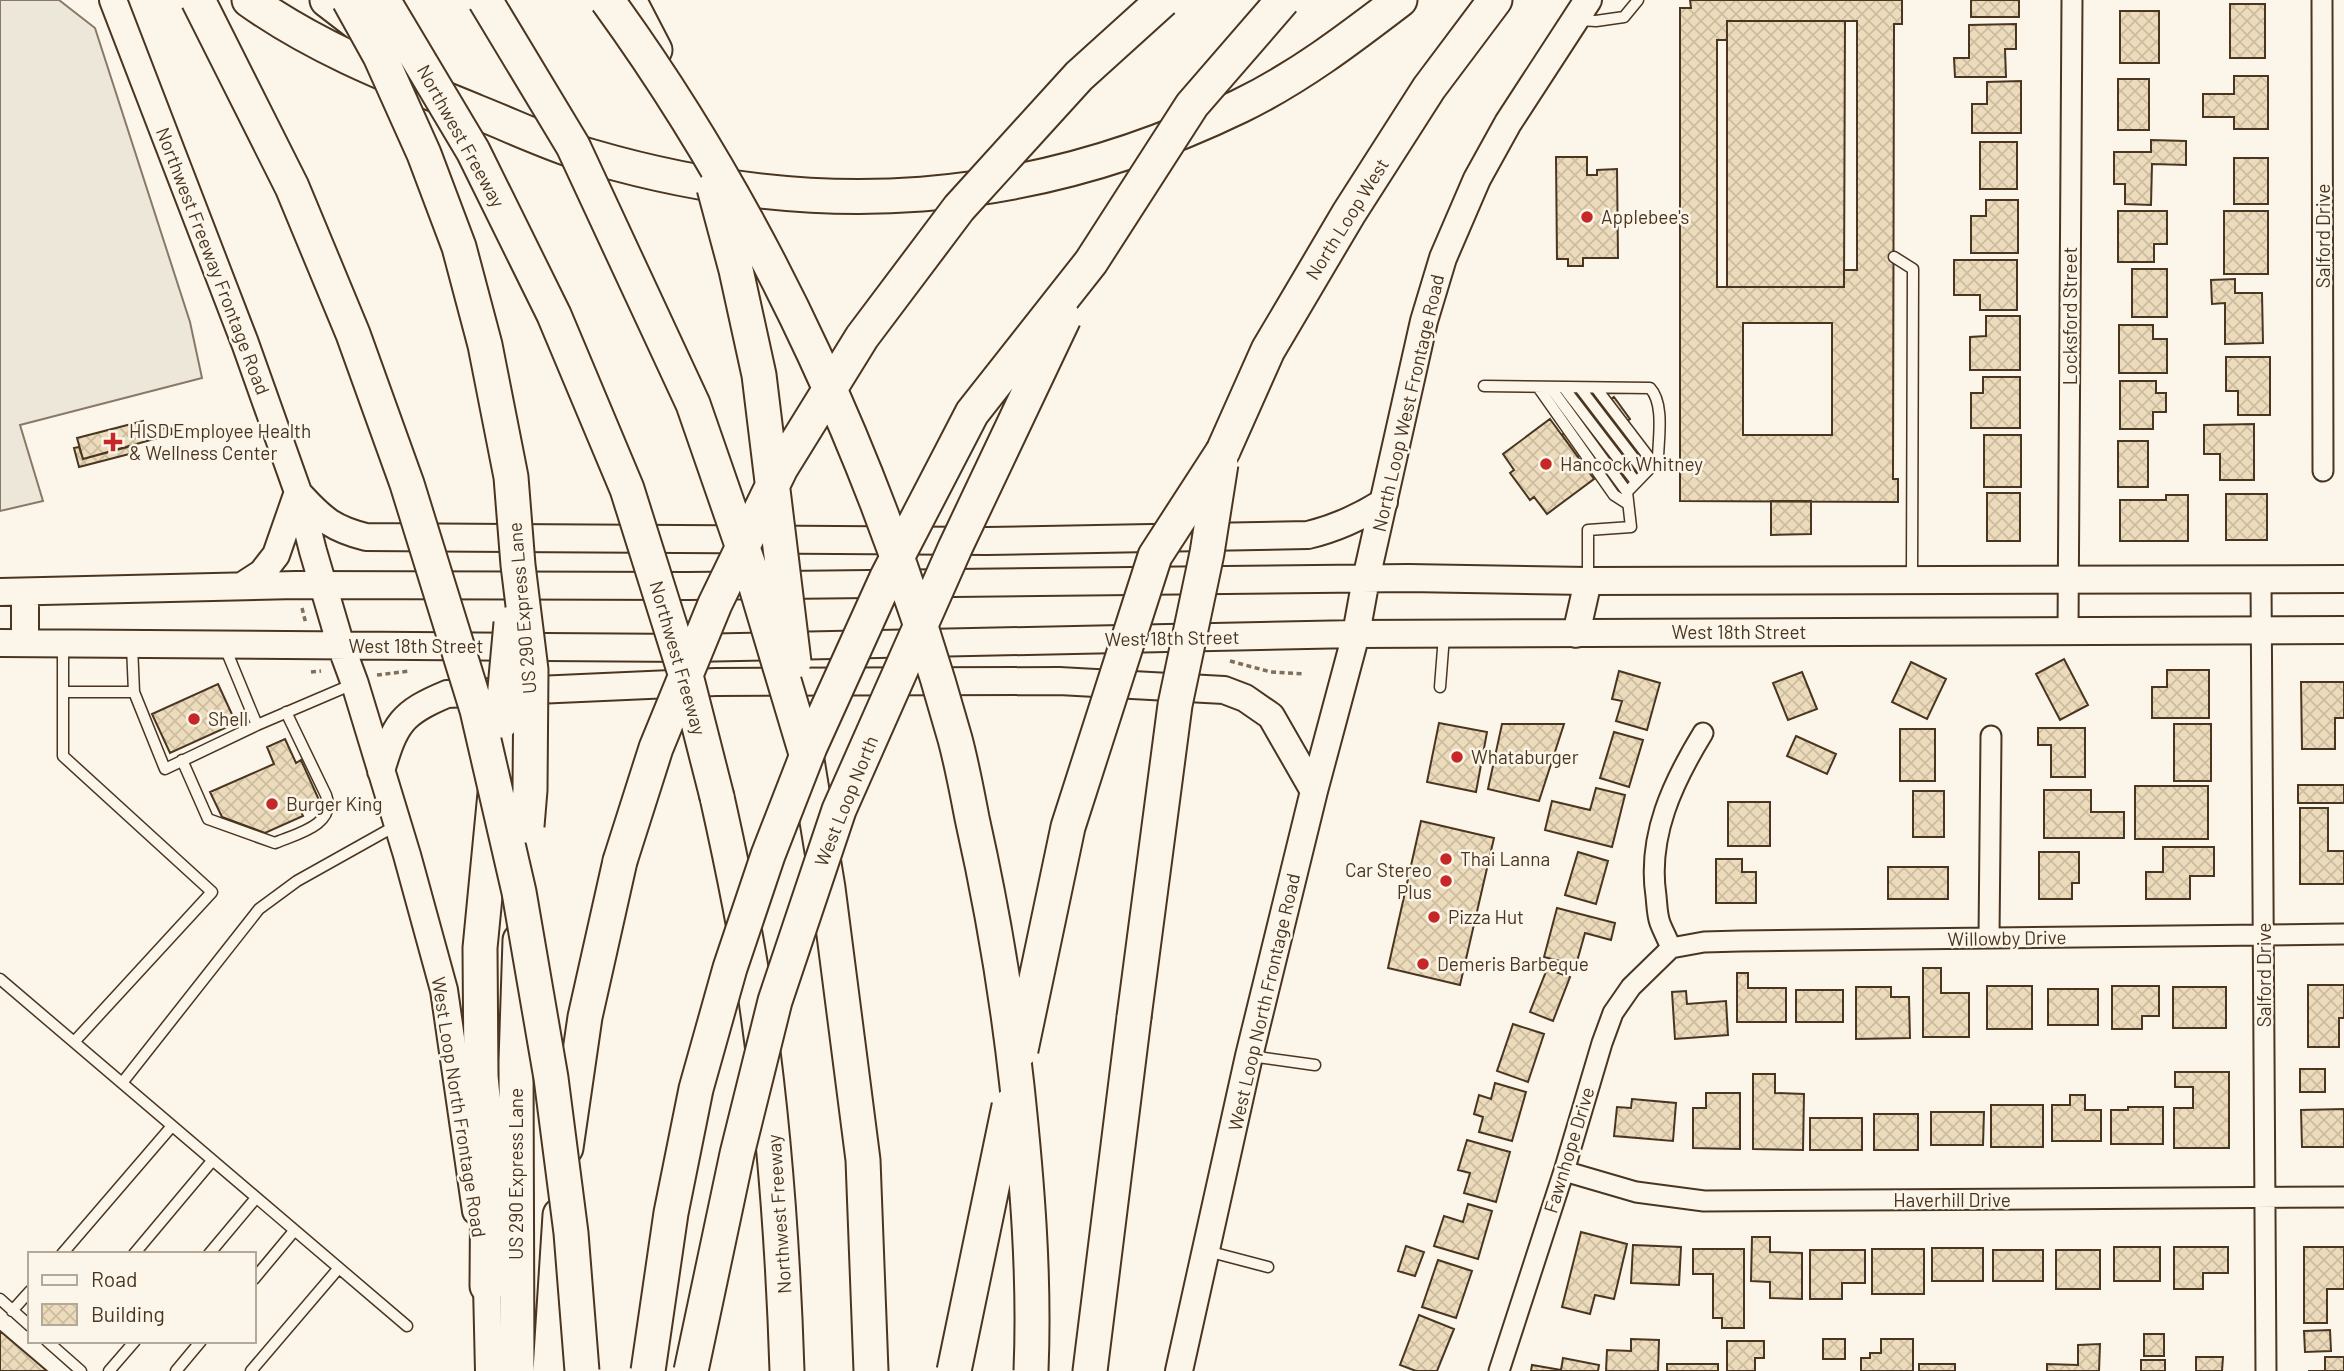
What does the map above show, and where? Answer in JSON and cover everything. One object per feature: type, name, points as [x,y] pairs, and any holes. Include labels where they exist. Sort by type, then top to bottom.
[{"type":"highway","points":[[198,0],[292,187],[353,334],[407,484],[477,709],[519,892],[551,1079],[571,1233],[582,1371]]},
{"type":"highway","points":[[249,0],[363,65],[590,156],[662,175],[758,191],[855,198],[944,193],[1033,180],[1140,150],[1242,106],[1325,57],[1400,0]]},
{"type":"highway","points":[[327,0],[342,14],[425,73],[509,125]]},
{"type":"highway","name":"US 290 Express Lane","points":[[349,0],[380,56],[424,154],[459,247],[485,345],[511,478],[531,670],[530,790],[520,925],[516,1061],[517,1371]]},
{"type":"highway","name":"Northwest Freeway","points":[[383,0],[473,151],[559,328],[627,489],[688,683],[717,796],[739,898],[756,999],[773,1129],[784,1262],[787,1371]]},
{"type":"highway","points":[[485,0],[573,146],[693,404],[753,577],[806,754]]},
{"type":"highway","points":[[607,0],[679,107],[736,201],[798,322],[839,409],[878,506],[919,621],[956,742],[993,909],[1023,1146],[1030,1268],[1031,1371]]},
{"type":"highway","points":[[629,0],[665,67],[708,166],[736,270],[759,375],[806,754],[828,888],[863,1160],[871,1371]]},
{"type":"highway","points":[[550,1371],[563,1166],[585,1017],[620,861],[656,748],[715,604],[781,468],[862,337],[959,208],[1079,76],[1163,0]]},
{"type":"highway","points":[[648,1371],[671,1213],[696,1089],[730,968],[764,867],[810,747],[887,577],[972,413],[1091,262],[1192,105],[1283,0]]},
{"type":"highway","name":"North Loop West","points":[[1223,451],[1268,350],[1349,213],[1429,88],[1495,0]]},
{"type":"highway","name":"West Loop North","points":[[691,1371],[737,1154],[775,1001],[839,810],[955,548],[1091,262]]},
{"type":"highway","points":[[954,1371],[1068,827],[1155,556],[1223,451]]},
{"type":"highway","points":[[1090,1371],[1175,705],[1207,553],[1223,451]]},
{"type":"highway","points":[[486,1286],[488,1150],[481,1076],[480,948],[518,565]]},
{"type":"main road","name":"Northwest Freeway Frontage Road","points":[[113,0],[245,343],[298,492],[341,646]]},
{"type":"main road","name":"North Loop West Frontage Road","points":[[1356,634],[1424,321],[1443,258],[1477,178],[1508,123],[1581,10]]},
{"type":"main road","points":[[298,492],[321,519],[341,531],[366,537],[987,541],[1308,535],[1360,518],[1384,502]]},
{"type":"main road","points":[[242,586],[262,573],[276,555],[298,492]]},
{"type":"main road","points":[[13,643],[13,592],[324,585],[687,586],[1366,579],[2344,579]]},
{"type":"main road","points":[[1576,634],[1588,581]]},
{"type":"main road","name":"West 18th Street","points":[[13,643],[690,648],[1356,634],[2344,630]]},
{"type":"main road","name":"West Loop North Frontage Road","points":[[1179,1371],[1250,1056],[1314,791],[1356,634]]},
{"type":"main road","name":"West Loop North Frontage Road","points":[[341,646],[398,825],[444,990],[486,1286],[489,1371]]},
{"type":"main road","points":[[381,771],[391,736],[403,718],[426,703],[447,694],[716,682],[1059,681],[1224,690],[1245,698],[1271,716],[1314,791]]},
{"type":"street","name":"Locksford Street","points":[[2068,632],[2072,0]]},
{"type":"street","name":"Salford Drive","points":[[2322,0],[2323,471]]},
{"type":"street","name":"Salford Drive","points":[[2261,579],[2266,1371]]},
{"type":"street","points":[[1671,948],[1660,922],[1654,861],[1660,822],[1682,767],[1703,733]]},
{"type":"street","points":[[1989,938],[1991,736]]},
{"type":"street","name":"Willowby Drive","points":[[1671,948],[1728,941],[2344,934]]},
{"type":"street","name":"Fawnhope Drive","points":[[1499,1371],[1564,1171],[1601,1043],[1613,1013],[1631,987],[1671,948]]},
{"type":"street","name":"Haverhill Drive","points":[[1564,1171],[1636,1192],[1704,1202],[2344,1197]]},
{"type":"lane","points":[[1581,10],[1605,20],[1624,17],[1638,0]]},
{"type":"lane","points":[[1894,257],[1913,269],[1910,526],[1912,581]]},
{"type":"lane","points":[[1484,386],[1650,388],[1655,393],[1658,413],[1658,460],[1627,492]]},
{"type":"lane","points":[[1538,387],[1614,495],[1629,504]]},
{"type":"lane","points":[[1550,388],[1627,492],[1631,527],[1588,530],[1588,581]]},
{"type":"lane","points":[[1564,388],[1636,482]]},
{"type":"lane","points":[[1580,388],[1645,473]]},
{"type":"lane","points":[[1596,388],[1654,464]]},
{"type":"lane","points":[[1440,687],[1444,634]]},
{"type":"lane","points":[[63,643],[63,756],[212,892],[74,1042]]},
{"type":"lane","points":[[132,645],[134,692],[165,769],[286,712],[355,684]]},
{"type":"lane","points":[[224,645],[257,725]]},
{"type":"lane","points":[[62,692],[134,692]]},
{"type":"lane","points":[[182,760],[208,819],[275,843],[323,820],[329,808],[326,796],[286,712]]},
{"type":"lane","points":[[122,1083],[259,909],[297,881],[398,825]]},
{"type":"lane","points":[[0,979],[407,1326]]},
{"type":"lane","points":[[1250,1056],[1315,1065]]},
{"type":"lane","points":[[64,1252],[172,1126]]},
{"type":"lane","points":[[136,1252],[212,1161]]},
{"type":"lane","points":[[211,1252],[256,1198]]},
{"type":"lane","points":[[256,1277],[294,1231]]},
{"type":"lane","points":[[1206,1251],[1268,1267]]},
{"type":"lane","points":[[251,1371],[338,1269]]},
{"type":"lane","points":[[12,1311],[28,1293]]},
{"type":"lane","points":[[0,1299],[28,1324]]},
{"type":"lane","points":[[54,1343],[81,1371]]},
{"type":"lane","points":[[109,1371],[133,1343]]},
{"type":"lane","points":[[176,1371],[199,1343]]},
{"type":"path","points":[[300,599],[308,633]]},
{"type":"path","points":[[310,673],[321,671]]},
{"type":"shaded area","points":[[0,0],[59,0],[95,28],[190,322],[202,378],[20,425],[43,501],[0,511]]},
{"type":"building","points":[[1690,0],[1902,0],[1902,24],[1894,24],[1893,479],[1898,479],[1898,502],[1680,501],[1680,8],[1691,8]],"holes":[[[1727,21],[1857,21],[1857,270],[1844,270],[1844,287],[1717,287],[1717,40],[1727,40]],[[1743,323],[1832,323],[1832,435],[1743,435]]]},
{"type":"building","points":[[1971,0],[2019,0],[2019,17],[1971,17]]},
{"type":"building","points":[[2230,4],[2265,4],[2265,58],[2230,58]]},
{"type":"building","points":[[2120,11],[2159,11],[2159,63],[2120,63]]},
{"type":"building","points":[[1727,21],[1845,21],[1844,287],[1727,287]]},
{"type":"building","points":[[2016,24],[2016,49],[2005,49],[2006,77],[1955,77],[1954,58],[1969,58],[1969,25]]},
{"type":"building","points":[[2234,76],[2268,76],[2268,129],[2234,129],[2234,117],[2203,117],[2203,94],[2234,94]]},
{"type":"building","points":[[2118,79],[2149,79],[2149,130],[2118,130]]},
{"type":"building","points":[[2021,81],[2021,133],[1972,133],[1972,104],[1987,104],[1987,82]]},
{"type":"building","points":[[2151,140],[2186,141],[2186,165],[2152,164],[2151,205],[2125,204],[2125,184],[2114,184],[2114,152],[2151,152]]},
{"type":"building","points":[[1980,142],[2017,142],[2017,189],[1980,189]]},
{"type":"building","name":"Applebee's","points":[[1556,157],[1587,157],[1587,175],[1597,175],[1597,170],[1617,169],[1618,258],[1583,258],[1583,266],[1568,266],[1568,259],[1557,259]]},
{"type":"building","points":[[2234,158],[2268,158],[2268,204],[2234,204]]},
{"type":"building","points":[[1986,200],[2018,200],[2018,253],[1971,253],[1971,216],[1986,216]]},
{"type":"building","points":[[2118,211],[2167,211],[2167,244],[2154,244],[2154,262],[2118,262]]},
{"type":"building","points":[[2224,211],[2268,211],[2268,274],[2224,274]]},
{"type":"building","points":[[1954,260],[2017,260],[2017,310],[1980,310],[1980,295],[1954,295]]},
{"type":"building","points":[[2132,269],[2167,269],[2167,317],[2132,317]]},
{"type":"building","points":[[2235,279],[2235,293],[2262,293],[2263,343],[2225,344],[2225,303],[2212,304],[2211,280]]},
{"type":"building","points":[[1986,316],[2020,316],[2020,370],[1970,370],[1970,337],[1986,336]]},
{"type":"building","points":[[2119,325],[2153,325],[2153,339],[2167,339],[2167,373],[2119,373]]},
{"type":"building","points":[[2226,357],[2270,357],[2270,415],[2238,415],[2238,391],[2226,391]]},
{"type":"building","points":[[1983,377],[2020,377],[2020,428],[1971,428],[1971,393],[1983,393]]},
{"type":"building","points":[[2120,381],[2156,381],[2156,393],[2166,393],[2166,412],[2153,412],[2153,429],[2120,429]]},
{"type":"building","points":[[1614,397],[1630,419],[1578,457],[1562,435]]},
{"type":"building","name":"Hancock Whitney","points":[[1550,419],[1594,479],[1547,514],[1534,497],[1530,500],[1510,473],[1514,470],[1503,454]]},
{"type":"building","name":"HISD Employee Health & Wellness Center","points":[[143,421],[145,432],[168,427],[172,429],[172,434],[83,459],[77,438]]},
{"type":"building","points":[[2254,424],[2254,480],[2220,480],[2220,454],[2204,454],[2204,425]]},
{"type":"building","points":[[1984,435],[2021,435],[2021,487],[1984,487]]},
{"type":"building","points":[[2118,441],[2148,441],[2148,487],[2118,487]]},
{"type":"building","points":[[135,445],[137,452],[79,467],[74,448],[79,447],[83,459]]},
{"type":"building","points":[[1987,493],[2020,493],[2020,541],[1987,541]]},
{"type":"building","points":[[2226,494],[2267,494],[2267,540],[2226,540]]},
{"type":"building","points":[[2166,495],[2188,495],[2188,541],[2120,541],[2120,500],[2166,500]]},
{"type":"building","points":[[1771,501],[1811,501],[1811,534],[1771,535]]},
{"type":"building","points":[[2064,659],[2088,705],[2060,720],[2036,674]]},
{"type":"building","points":[[1911,662],[1946,679],[1927,719],[1892,702]]},
{"type":"building","points":[[2167,670],[2209,670],[2209,718],[2152,718],[2152,687],[2167,687]]},
{"type":"building","points":[[1619,671],[1660,683],[1647,730],[1616,721],[1622,701],[1612,699]]},
{"type":"building","points":[[1802,672],[1817,709],[1788,720],[1773,683]]},
{"type":"building","points":[[2301,682],[2344,682],[2344,718],[2335,718],[2335,749],[2302,749]]},
{"type":"building","name":"Shell","points":[[218,684],[236,723],[170,753],[152,714]]},
{"type":"building","name":"Whataburger","points":[[1439,723],[1487,732],[1476,792],[1427,782]]},
{"type":"building","points":[[1502,724],[1564,724],[1539,801],[1488,789]]},
{"type":"building","points":[[2174,724],[2211,724],[2211,781],[2174,781]]},
{"type":"building","points":[[2038,728],[2085,728],[2085,777],[2051,777],[2051,745],[2038,745]]},
{"type":"building","points":[[1900,729],[1935,729],[1935,781],[1900,781]]},
{"type":"building","points":[[1614,732],[1643,740],[1629,787],[1600,778]]},
{"type":"building","points":[[1796,736],[1836,754],[1827,774],[1787,756]]},
{"type":"building","points":[[285,739],[296,763],[301,760],[319,800],[300,809],[303,816],[265,833],[222,817],[210,792],[274,764],[267,747]]},
{"type":"building","points":[[2298,785],[2344,785],[2344,803],[2298,803]]},
{"type":"building","points":[[2135,786],[2208,786],[2208,839],[2135,839]]},
{"type":"building","points":[[1596,788],[1625,795],[1612,847],[1545,830],[1552,801],[1590,810]]},
{"type":"building","points":[[2044,790],[2091,790],[2091,812],[2124,812],[2124,838],[2044,838]]},
{"type":"building","points":[[1913,791],[1944,791],[1944,837],[1913,837]]},
{"type":"building","points":[[1728,802],[1770,802],[1770,846],[1728,846]]},
{"type":"building","points":[[2300,808],[2328,808],[2328,851],[2344,851],[2344,884],[2300,884]]},
{"type":"building","points":[[1421,821],[1494,838],[1460,985],[1388,968]]},
{"type":"building","points":[[2163,847],[2214,847],[2214,876],[2190,876],[2190,899],[2146,899],[2146,872],[2163,872]]},
{"type":"building","points":[[1578,852],[1608,861],[1596,904],[1565,895]]},
{"type":"building","points":[[2039,852],[2079,852],[2079,883],[2072,883],[2072,899],[2039,899]]},
{"type":"building","points":[[1716,859],[1742,859],[1742,872],[1756,872],[1756,903],[1716,903]]},
{"type":"building","points":[[1888,867],[1948,867],[1948,899],[1888,899]]},
{"type":"building","points":[[1557,908],[1615,923],[1611,940],[1585,933],[1576,965],[1544,957]]},
{"type":"building","points":[[1923,968],[1941,968],[1941,993],[1969,993],[1969,1037],[1923,1037]]},
{"type":"building","points":[[1547,969],[1570,977],[1553,1021],[1530,1012]]},
{"type":"building","points":[[1737,973],[1748,973],[1748,988],[1786,988],[1786,1022],[1737,1022]]},
{"type":"building","points":[[2308,985],[2344,985],[2344,1018],[2339,1018],[2339,1047],[2308,1047]]},
{"type":"building","points":[[1987,986],[2032,986],[2032,1029],[1987,1029]]},
{"type":"building","points":[[2112,986],[2159,986],[2159,1016],[2142,1016],[2142,1029],[2112,1029]]},
{"type":"building","points":[[1856,987],[1891,987],[1891,997],[1909,997],[1910,1038],[1856,1039]]},
{"type":"building","points":[[2173,987],[2226,987],[2226,1028],[2173,1028]]},
{"type":"building","points":[[2048,989],[2098,989],[2098,1025],[2048,1025]]},
{"type":"building","points":[[1796,990],[1843,990],[1843,1022],[1796,1022]]},
{"type":"building","points":[[1686,991],[1687,1004],[1726,1001],[1728,1035],[1675,1039],[1672,992]]},
{"type":"building","points":[[1513,1024],[1544,1034],[1528,1082],[1497,1071]]},
{"type":"building","points":[[2300,1069],[2325,1069],[2325,1092],[2300,1092]]},
{"type":"building","points":[[2175,1072],[2229,1072],[2229,1148],[2174,1148],[2174,1108],[2193,1108],[2193,1087],[2175,1087]]},
{"type":"building","points":[[1753,1074],[1775,1074],[1775,1093],[1804,1094],[1803,1150],[1753,1149]]},
{"type":"building","points":[[1495,1083],[1526,1092],[1512,1141],[1479,1132],[1483,1117],[1474,1114],[1479,1095],[1491,1099]]},
{"type":"building","points":[[1706,1093],[1740,1093],[1740,1149],[1693,1148],[1693,1108],[1706,1108]]},
{"type":"building","points":[[2070,1095],[2085,1095],[2085,1110],[2101,1110],[2101,1141],[2052,1141],[2052,1105],[2070,1105]]},
{"type":"building","points":[[1632,1099],[1676,1103],[1673,1141],[1614,1136],[1617,1107],[1631,1108]]},
{"type":"building","points":[[1991,1105],[2043,1105],[2043,1147],[1991,1147]]},
{"type":"building","points":[[2128,1107],[2163,1107],[2163,1144],[2111,1144],[2111,1110],[2128,1110]]},
{"type":"building","points":[[2344,1109],[2344,1147],[2302,1147],[2301,1110]]},
{"type":"building","points":[[1931,1112],[1984,1112],[1983,1145],[1931,1145]]},
{"type":"building","points":[[1874,1114],[1918,1114],[1918,1150],[1874,1150]]},
{"type":"building","points":[[1810,1118],[1862,1118],[1862,1150],[1810,1150]]},
{"type":"building","points":[[1467,1140],[1510,1152],[1496,1202],[1464,1193],[1470,1173],[1458,1170]]},
{"type":"building","points":[[1468,1204],[1492,1211],[1478,1259],[1434,1246],[1444,1216],[1463,1222]]},
{"type":"building","points":[[1581,1232],[1627,1244],[1614,1299],[1595,1295],[1590,1314],[1562,1307]]},
{"type":"building","points":[[1752,1237],[1770,1237],[1770,1252],[1802,1253],[1802,1299],[1770,1298],[1770,1282],[1751,1281]]},
{"type":"building","points":[[1633,1245],[1681,1247],[1679,1285],[1631,1283]]},
{"type":"building","points":[[1406,1246],[1424,1252],[1415,1276],[1398,1271]]},
{"type":"building","points":[[2114,1247],[2160,1247],[2160,1281],[2114,1281]]},
{"type":"building","points":[[2174,1247],[2228,1247],[2228,1273],[2203,1273],[2203,1289],[2174,1289]]},
{"type":"building","points":[[2304,1247],[2344,1247],[2344,1289],[2327,1289],[2327,1323],[2304,1323]]},
{"type":"building","points":[[1932,1248],[1983,1248],[1983,1281],[1932,1281]]},
{"type":"building","points":[[1693,1249],[1744,1249],[1744,1328],[1722,1328],[1722,1318],[1713,1318],[1713,1274],[1693,1274]]},
{"type":"building","points":[[1872,1249],[1924,1249],[1924,1294],[1872,1294]]},
{"type":"building","points":[[1810,1250],[1865,1250],[1865,1283],[1842,1283],[1842,1299],[1810,1299]]},
{"type":"building","points":[[1993,1250],[2043,1250],[2043,1281],[1993,1281]]},
{"type":"building","points":[[2056,1250],[2100,1250],[2100,1289],[2056,1289]]},
{"type":"building","points":[[1438,1260],[1472,1271],[1456,1318],[1422,1307]]},
{"type":"building","points":[[1419,1315],[1454,1329],[1437,1371],[1416,1371],[1400,1365]]},
{"type":"building","points":[[2330,1330],[2331,1351],[2305,1352],[2304,1331]]},
{"type":"building","points":[[0,1331],[47,1371],[0,1371]]},
{"type":"building","points":[[2144,1334],[2164,1334],[2164,1356],[2144,1356]]},
{"type":"building","points":[[1631,1339],[1659,1340],[1658,1371],[1606,1371],[1607,1350],[1631,1351]]},
{"type":"building","points":[[1823,1339],[1845,1339],[1845,1359],[1823,1359]]},
{"type":"building","points":[[1881,1339],[1913,1339],[1913,1371],[1861,1371],[1861,1358],[1870,1358],[1870,1353],[1881,1353]]},
{"type":"building","points":[[1727,1341],[1764,1341],[1764,1358],[1755,1358],[1755,1371],[1727,1371]]},
{"type":"building","points":[[2100,1344],[2099,1371],[2047,1371],[2047,1364],[2078,1365],[2078,1345]]},
{"type":"building","points":[[2196,1357],[2223,1357],[2222,1371],[2196,1371]]},
{"type":"building","points":[[2325,1357],[2344,1357],[2344,1371],[2325,1371]]},
{"type":"building","points":[[1563,1358],[1599,1365],[1598,1371],[1531,1371],[1532,1365],[1561,1370]]},
{"type":"building","points":[[2141,1360],[2165,1360],[2165,1371],[2141,1371]]},
{"type":"building","points":[[1667,1364],[1718,1364],[1718,1371],[1667,1371]]},
{"type":"building","points":[[1919,1364],[1955,1364],[1955,1371],[1919,1371]]},
{"type":"place","name":"Applebee's","points":[[1587,217]]},
{"type":"place","name":"HISD Employee Health & Wellness Center","points":[[113,442]]},
{"type":"place","name":"Hancock Whitney","points":[[1546,464]]},
{"type":"place","name":"Shell","points":[[194,719]]},
{"type":"place","name":"Whataburger","points":[[1457,757]]},
{"type":"place","name":"Burger King","points":[[272,804]]},
{"type":"place","name":"Thai Lanna","points":[[1446,859]]},
{"type":"place","name":"Car Stereo Plus","points":[[1446,881]]},
{"type":"place","name":"Pizza Hut","points":[[1434,917]]},
{"type":"place","name":"Demeris Barbeque","points":[[1423,964]]}]
